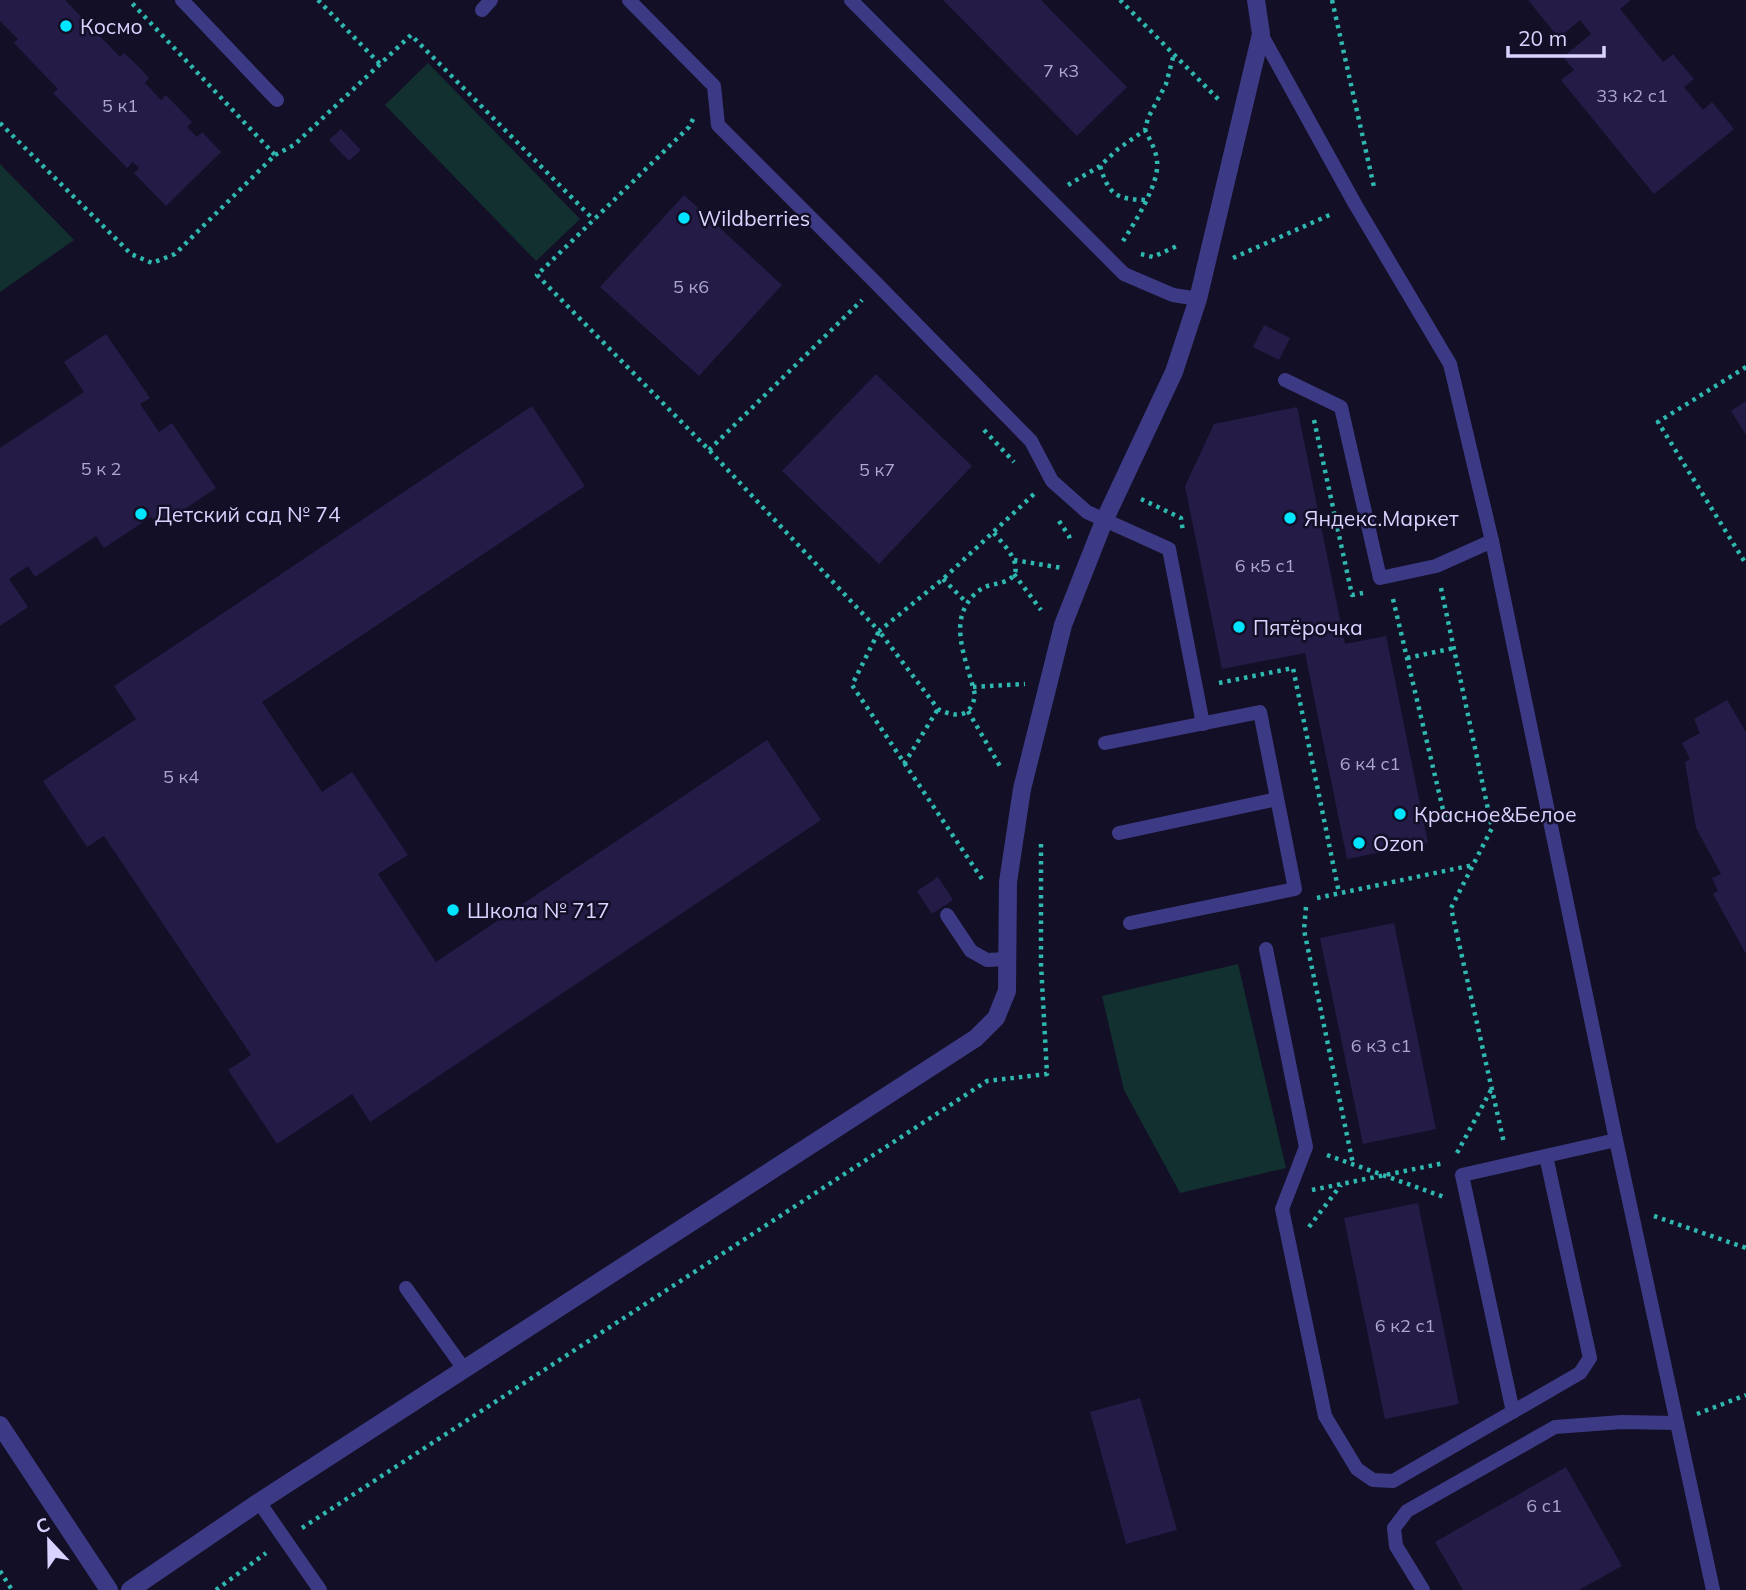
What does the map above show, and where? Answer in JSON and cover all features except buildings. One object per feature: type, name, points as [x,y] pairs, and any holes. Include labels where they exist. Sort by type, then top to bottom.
[{"type":"street","points":[[130,1590],[259,1502],[976,1038],[996,1018],[1007,991],[1008,882],[1022,789],[1063,625],[1104,521],[1174,372],[1198,299],[1261,34],[1256,0]]},
{"type":"street","points":[[0,1425],[108,1590]]},
{"type":"lane","points":[[182,0],[277,100]]},
{"type":"lane","points":[[629,0],[714,86],[718,125],[1031,441],[1046,485],[1104,521],[1169,549],[1203,724]]},
{"type":"lane","points":[[851,0],[1124,274],[1173,295],[1198,299]]},
{"type":"lane","points":[[1261,34],[1355,204],[1450,364],[1492,541],[1616,1140],[1713,1590]]},
{"type":"lane","points":[[1285,380],[1341,407],[1380,578],[1436,566],[1492,541]]},
{"type":"lane","points":[[1105,743],[1260,712],[1295,889],[1130,923]]},
{"type":"lane","points":[[1119,832],[1277,799]]},
{"type":"lane","points":[[947,915],[971,951],[986,960],[1007,959]]},
{"type":"lane","points":[[1265,949],[1306,1147],[1282,1209],[1325,1416],[1357,1469],[1373,1480],[1393,1480],[1580,1373],[1590,1358],[1546,1156]]},
{"type":"lane","points":[[1513,1412],[1460,1167],[1509,1164],[1616,1140]]},
{"type":"lane","points":[[406,1288],[464,1369]]},
{"type":"lane","points":[[1423,1590],[1396,1546],[1394,1528],[1407,1511],[1555,1427],[1622,1422],[1677,1423]]},
{"type":"lane","points":[[259,1502],[320,1590]]},
{"type":"path","points":[[129,0],[275,155]]},
{"type":"path","points":[[318,0],[380,64]]},
{"type":"path","points":[[1121,0],[1219,100]]},
{"type":"path","points":[[1233,258],[1376,194],[1332,0]]},
{"type":"path","points":[[0,123],[131,254],[152,263],[175,254],[275,155],[294,145],[411,35],[594,220]]},
{"type":"path","points":[[1068,186],[1100,166],[1145,130],[1148,118],[1166,84],[1174,54]]},
{"type":"path","points":[[696,113],[689,127],[537,275],[709,450],[879,631],[938,709],[949,714],[958,715],[968,711],[975,695],[960,628],[967,603],[978,591],[1008,580],[1016,568],[1010,551],[994,533]]},
{"type":"path","points":[[1123,242],[1142,211],[1154,184],[1158,163],[1153,144],[1145,130]]},
{"type":"path","points":[[1100,166],[1104,180],[1114,194],[1127,199],[1145,200]]},
{"type":"path","points":[[709,450],[877,284]]},
{"type":"path","points":[[1746,367],[1658,422],[1746,564]]},
{"type":"path","points":[[983,430],[1046,485],[943,579],[879,631],[852,685],[987,886]]},
{"type":"path","points":[[1126,530],[1140,499],[1181,518],[1186,544]]},
{"type":"path","points":[[1056,518],[1069,536],[1072,548]]},
{"type":"path","points":[[1014,560],[1063,568]]},
{"type":"path","points":[[1436,566],[1492,828],[1451,908],[1509,1164]]},
{"type":"path","points":[[1014,574],[1045,614]]},
{"type":"path","points":[[943,579],[967,603]]},
{"type":"path","points":[[1390,587],[1445,818]]},
{"type":"path","points":[[1407,658],[1454,648]]},
{"type":"path","points":[[1214,684],[1293,668],[1339,893]]},
{"type":"path","points":[[973,687],[1026,684]]},
{"type":"path","points":[[904,764],[938,709]]},
{"type":"path","points":[[968,711],[1007,779]]},
{"type":"path","points":[[216,1590],[285,1539],[986,1081],[1047,1074],[1041,964],[1041,835]]},
{"type":"path","points":[[1353,1164],[1304,930],[1307,900],[1473,865]]},
{"type":"path","points":[[1287,1195],[1385,1175],[1460,1167],[1457,1153],[1492,1089]]},
{"type":"path","points":[[1306,1147],[1468,1206]]},
{"type":"path","points":[[1288,1238],[1303,1235],[1341,1185]]},
{"type":"path","points":[[1631,1208],[1746,1248]]},
{"type":"path","points":[[1677,1423],[1746,1395]]},
{"type":"path","points":[[0,1571],[12,1590]]},
{"type":"green space","points":[[428,63],[580,219],[536,261],[385,105]]},
{"type":"green space","points":[[0,164],[74,240],[0,292]]},
{"type":"green space","points":[[1238,964],[1286,1168],[1180,1193],[1124,1090],[1102,996]]},
{"type":"place","name":"Космо","points":[[66,26]]},
{"type":"place","name":"Wildberries","points":[[684,218]]},
{"type":"place","name":"Детский сад № 74","points":[[141,514]]},
{"type":"place","name":"Яндекс.Маркет","points":[[1290,518]]},
{"type":"place","name":"Пятёрочка","points":[[1239,627]]},
{"type":"place","name":"Красное&Белое","points":[[1400,814]]},
{"type":"place","name":"Ozon","points":[[1359,843]]},
{"type":"place","name":"Школа № 717","points":[[453,910]]}]
